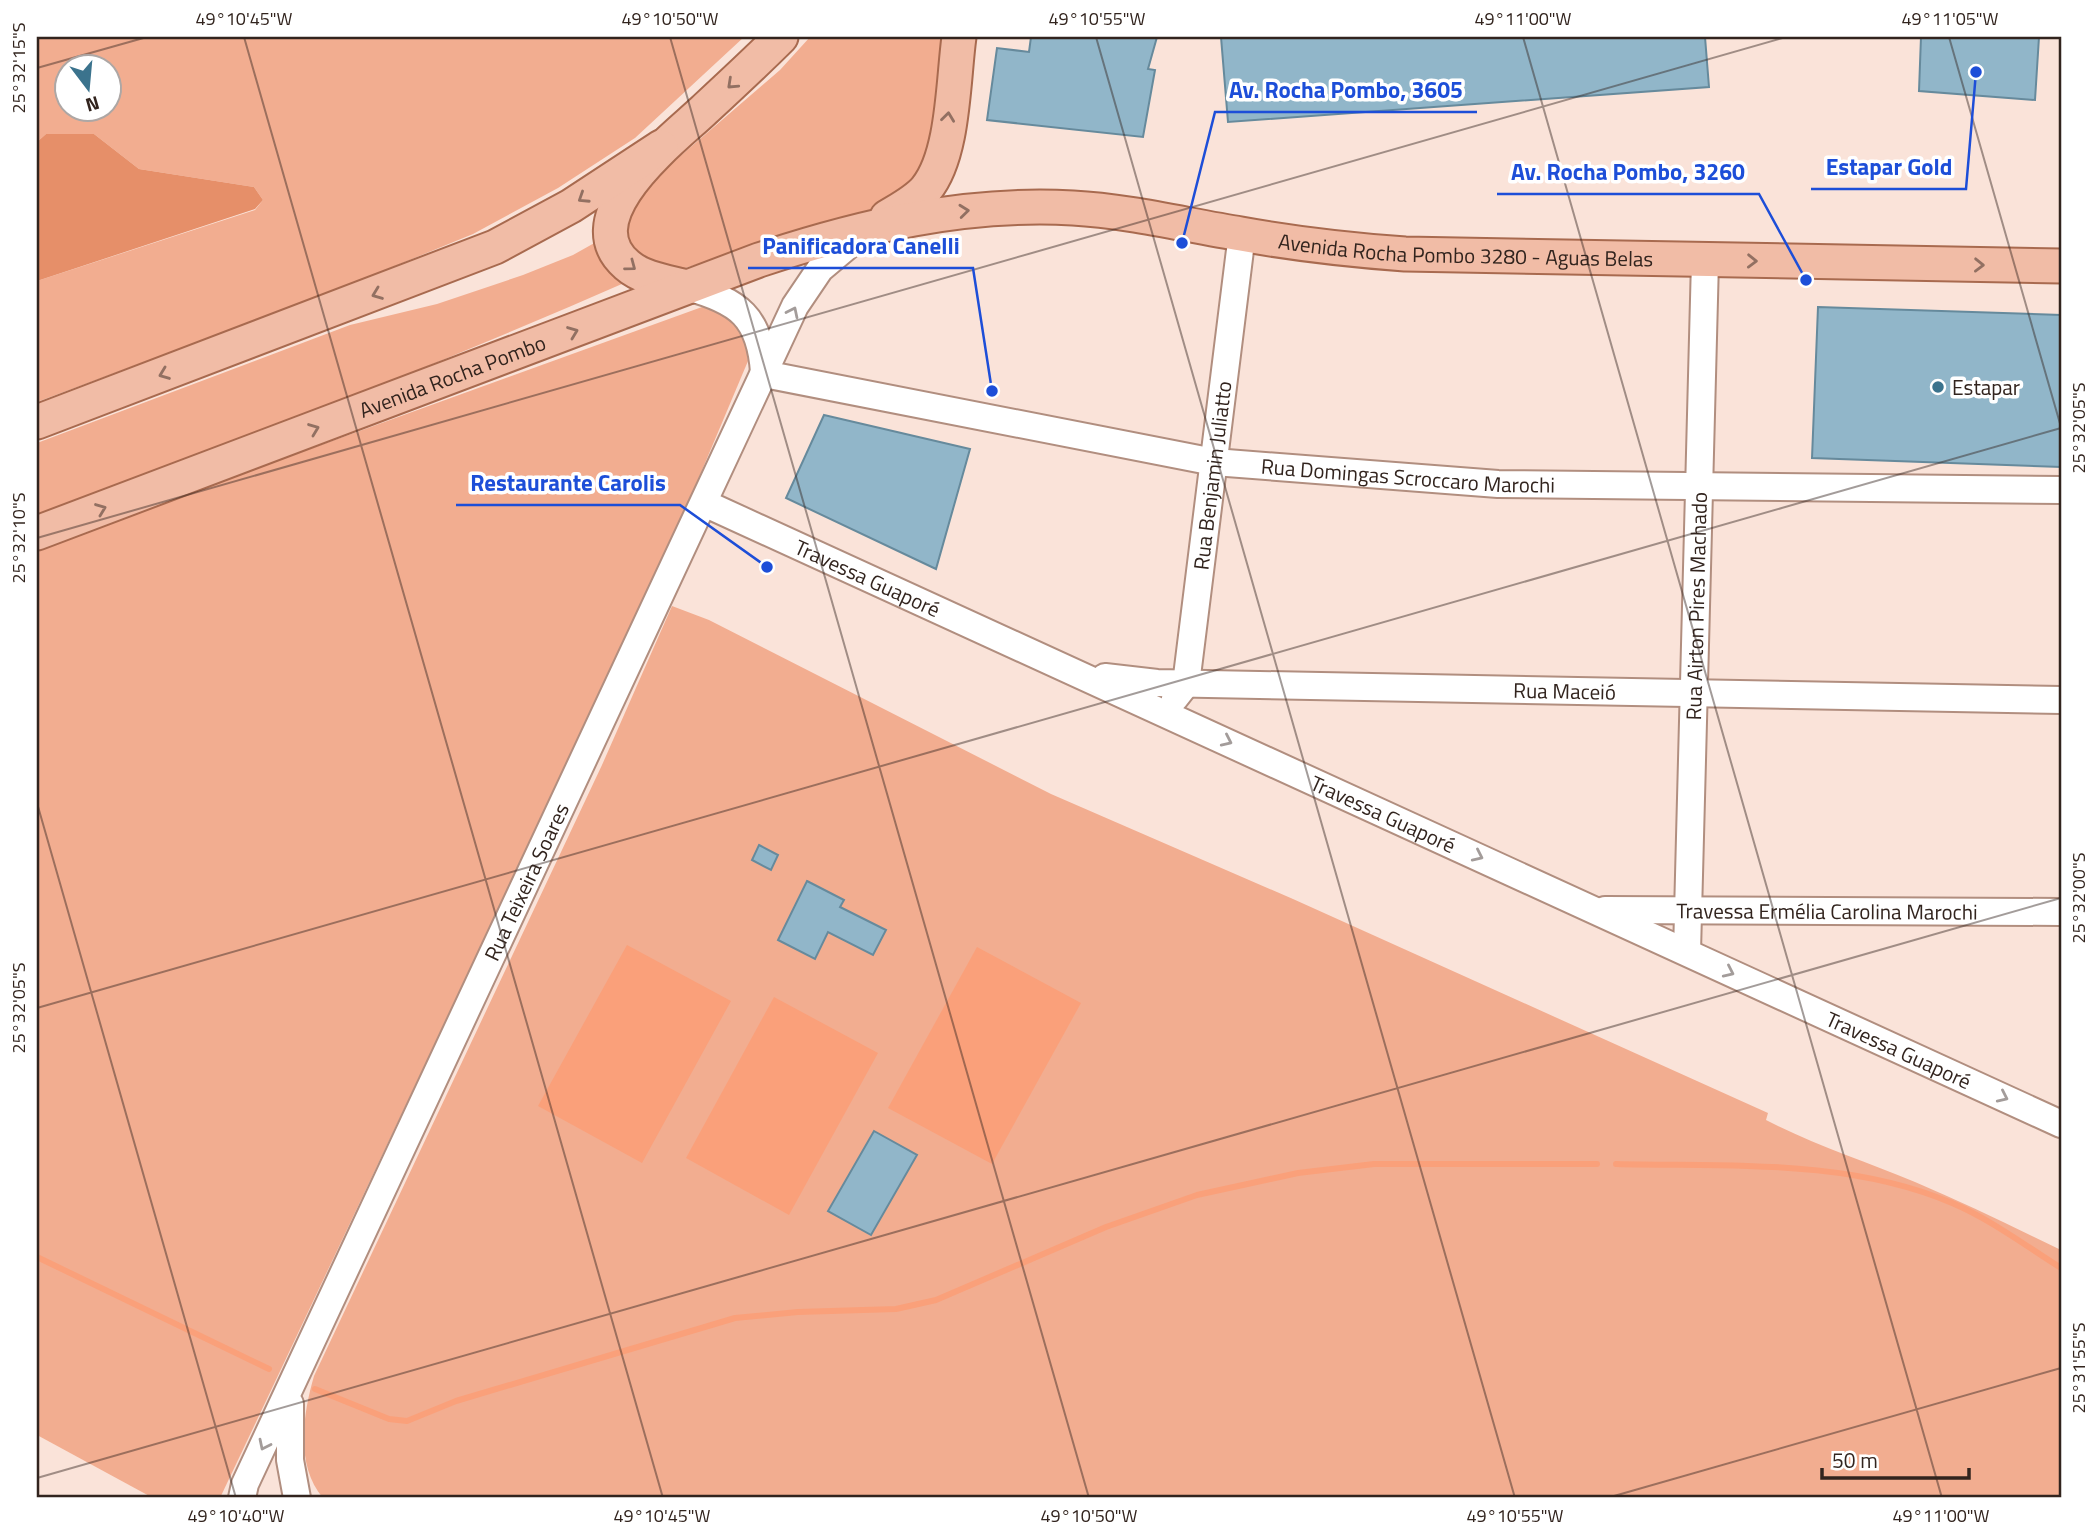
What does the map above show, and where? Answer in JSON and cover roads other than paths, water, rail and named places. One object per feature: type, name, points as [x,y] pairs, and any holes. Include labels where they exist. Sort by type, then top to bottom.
[{"type":"main road","points":[[687,287],[638,272],[626,264],[613,242],[611,226],[618,204],[632,181],[661,147],[781,37]]},
{"type":"main road","name":"Rua Teixeira Soares","points":[[873,226],[914,201],[936,174],[945,146],[959,37]]},
{"type":"main road","points":[[37,422],[495,247],[571,206],[661,147]]},
{"type":"main road","name":"Avenida Rocha Pombo 3280 - Aguas Belas","points":[[873,226],[964,210],[1073,208],[1341,249],[1405,254],[2061,266]]},
{"type":"main road","name":"Avenida Rocha Pombo","points":[[37,533],[687,287],[813,242],[873,226]]},
{"type":"street","name":"Rua Teixeira Soares","points":[[242,1498],[244,1484],[290,1392],[807,286],[839,251],[873,226]]},
{"type":"street","name":"Rua Benjamin Juliatto","points":[[1158,701],[1186,684],[1242,234]]},
{"type":"street","name":"Rua Airton Pires Machado","points":[[1687,952],[1705,261]]},
{"type":"street","points":[[687,287],[720,296],[739,308],[756,328],[762,346],[764,374]]},
{"type":"street","name":"Rua Domingas Scroccaro Marochi","points":[[764,374],[1214,462],[1498,484],[2061,490]]},
{"type":"street","name":"Travessa Guaporé","points":[[704,503],[1071,671],[1158,701],[1594,910],[2061,1124]]},
{"type":"street","name":"Rua Maceió","points":[[1186,684],[2061,700]]},
{"type":"street","name":"Travessa Ermélia Carolina Marochi","points":[[1594,910],[2061,912]]},
{"type":"street","name":"Rua Teixeira Soares","points":[[290,1392],[290,1460],[298,1498]]},
{"type":"street","points":[[290,1460],[310,1498]]},
{"type":"waterway","points":[[315,1389],[389,1419],[407,1421],[456,1401],[735,1318],[798,1312],[896,1309],[936,1300],[1106,1227],[1197,1195],[1298,1173],[1374,1164],[1597,1164]]},
{"type":"waterway","points":[[1616,1164],[1786,1168],[1871,1178],[1912,1189],[1966,1209],[2061,1268]]},
{"type":"waterway","points":[[37,1257],[269,1369]]},
{"type":"place","name":"Estapar Gold","points":[[1976,72]]},
{"type":"place","name":"Av. Rocha Pombo, 3605","points":[[1182,243]]},
{"type":"place","name":"Av. Rocha Pombo, 3260","points":[[1806,280]]},
{"type":"place","name":"Estapar","points":[[1938,387]]},
{"type":"place","name":"Panificadora Canelli","points":[[992,391]]},
{"type":"place","name":"Restaurante Carolis","points":[[767,567]]}]
